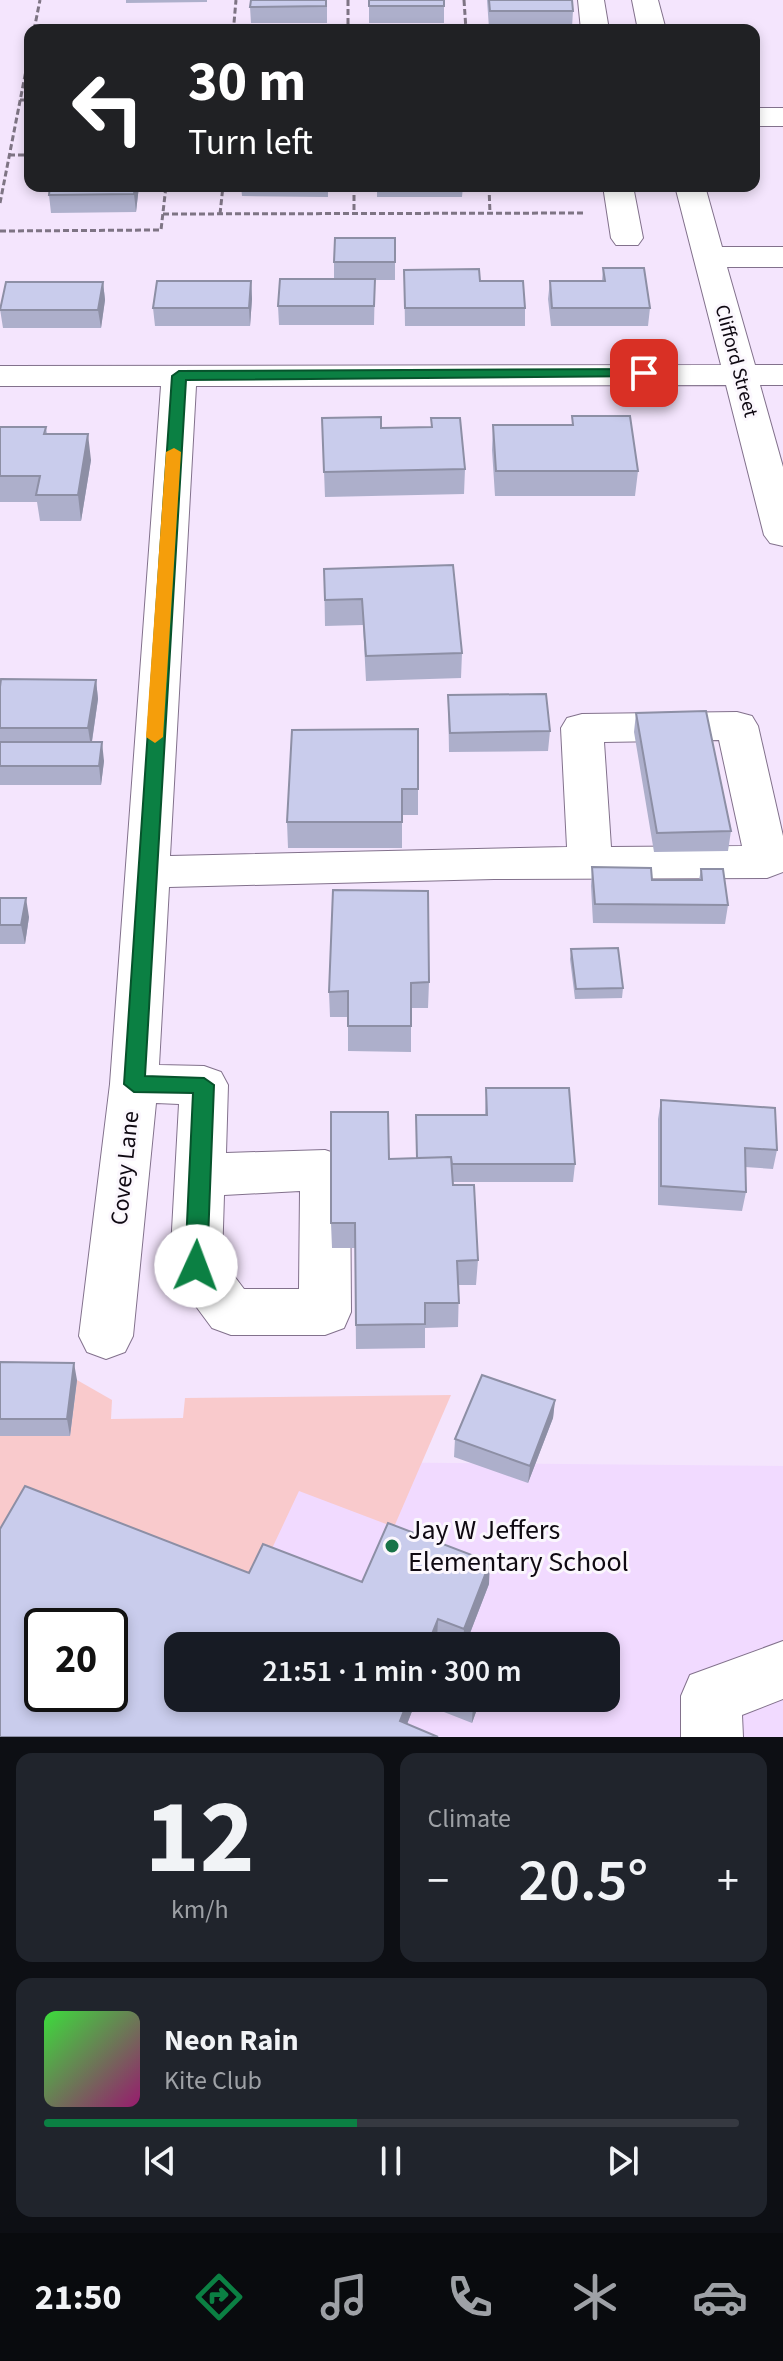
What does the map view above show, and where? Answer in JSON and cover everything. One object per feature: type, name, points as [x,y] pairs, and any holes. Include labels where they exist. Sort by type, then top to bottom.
[{"type":"street","points":[[591,0],[594,24]]},
{"type":"street","points":[[645,0],[651,24]]},
{"type":"street","points":[[760,117],[783,117]]},
{"type":"street","name":"Clifford Street","points":[[692,192],[783,535]]},
{"type":"street","points":[[709,257],[783,257]]},
{"type":"street","points":[[0,376],[783,375]]},
{"type":"street","name":"Covey Lane","points":[[106,1336],[134,1084],[179,376]]},
{"type":"street","points":[[146,872],[767,862],[737,726],[582,728],[590,863]]},
{"type":"street","points":[[134,1084],[204,1085],[199,1175]]},
{"type":"street","points":[[712,1737],[711,1696],[783,1670]]},
{"type":"path","points":[[35,24],[40,0]]},
{"type":"path","points":[[233,24],[236,0]]},
{"type":"path","points":[[348,0],[348,24]]},
{"type":"path","points":[[464,0],[466,24]]},
{"type":"path","points":[[0,203],[24,80]]},
{"type":"path","points":[[9,155],[24,155]]},
{"type":"path","points":[[0,231],[161,230],[165,192]]},
{"type":"path","points":[[220,214],[222,192]]},
{"type":"path","points":[[354,192],[354,214]]},
{"type":"path","points":[[489,192],[490,214]]},
{"type":"path","points":[[163,214],[623,212]]},
{"type":"shaded area","points":[[77,1380],[112,1400],[111,1419],[183,1418],[185,1398],[451,1395],[394,1527],[299,1491],[253,1589],[0,1539],[0,1436],[70,1436]]},
{"type":"shaded area","name":"Jay W Jeffers Elementary School","points":[[0,1459],[783,1466],[783,1737],[0,1737]]},
{"type":"building","points":[[251,0],[326,0],[326,6],[250,7]]},
{"type":"building","points":[[369,0],[444,0],[444,6],[369,6]]},
{"type":"building","points":[[489,0],[572,0],[573,11],[490,11]]},
{"type":"building","points":[[49,192],[134,192],[134,194],[49,195]]},
{"type":"building","points":[[335,238],[395,238],[395,262],[334,262]]},
{"type":"building","points":[[603,268],[644,268],[650,308],[552,308],[550,281],[605,281]]},
{"type":"building","points":[[479,269],[480,281],[523,281],[525,308],[405,308],[404,270]]},
{"type":"building","points":[[280,279],[375,279],[374,306],[278,306]]},
{"type":"building","points":[[157,281],[251,281],[249,308],[153,308]]},
{"type":"building","points":[[6,282],[103,282],[98,310],[0,310]]},
{"type":"building","points":[[572,416],[630,416],[638,471],[496,471],[493,425],[573,425]]},
{"type":"building","points":[[381,417],[381,428],[432,427],[431,418],[460,418],[465,469],[324,472],[322,418]]},
{"type":"building","points":[[0,427],[46,427],[44,434],[88,434],[78,495],[36,495],[40,476],[0,476]]},
{"type":"building","points":[[453,565],[462,653],[366,656],[362,599],[325,600],[324,569]]},
{"type":"building","points":[[1,679],[96,680],[88,728],[0,728]]},
{"type":"building","points":[[546,694],[550,731],[450,733],[448,695]]},
{"type":"building","points":[[706,711],[731,831],[657,833],[636,713]]},
{"type":"building","points":[[418,729],[418,789],[402,789],[402,822],[287,822],[292,730]]},
{"type":"building","points":[[0,742],[102,742],[99,766],[0,766]]},
{"type":"building","points":[[592,867],[651,868],[652,880],[702,880],[701,869],[723,869],[728,905],[595,904]]},
{"type":"building","points":[[333,890],[428,891],[429,982],[411,983],[411,1026],[348,1026],[348,991],[329,992]]},
{"type":"building","points":[[0,898],[26,898],[21,925],[0,925]]},
{"type":"building","points":[[618,948],[623,988],[576,989],[571,949]]},
{"type":"building","points":[[486,1088],[569,1088],[575,1164],[452,1164],[451,1157],[417,1158],[416,1115],[487,1115]]},
{"type":"building","points":[[661,1100],[775,1108],[777,1150],[745,1148],[746,1192],[661,1186]]},
{"type":"building","points":[[331,1112],[388,1112],[389,1159],[451,1157],[453,1185],[474,1185],[478,1260],[457,1261],[459,1303],[425,1303],[425,1324],[356,1325],[355,1223],[331,1223]]},
{"type":"building","points":[[0,1362],[74,1363],[67,1419],[0,1419]]},
{"type":"building","points":[[482,1375],[555,1400],[530,1466],[455,1439]]},
{"type":"building","points":[[25,1486],[249,1573],[263,1544],[362,1582],[388,1523],[490,1562],[464,1629],[438,1619],[433,1632],[164,1632],[164,1712],[404,1712],[400,1721],[438,1737],[0,1737],[0,1529]]},
{"type":"slow traffic","points":[[155,737],[174,452]]},
{"type":"place","name":"Jay W Jeffers Elementary School","points":[[392,1546]]},
{"type":"route","points":[[196,1266],[204,1085],[134,1084],[179,376],[644,373]]}]
